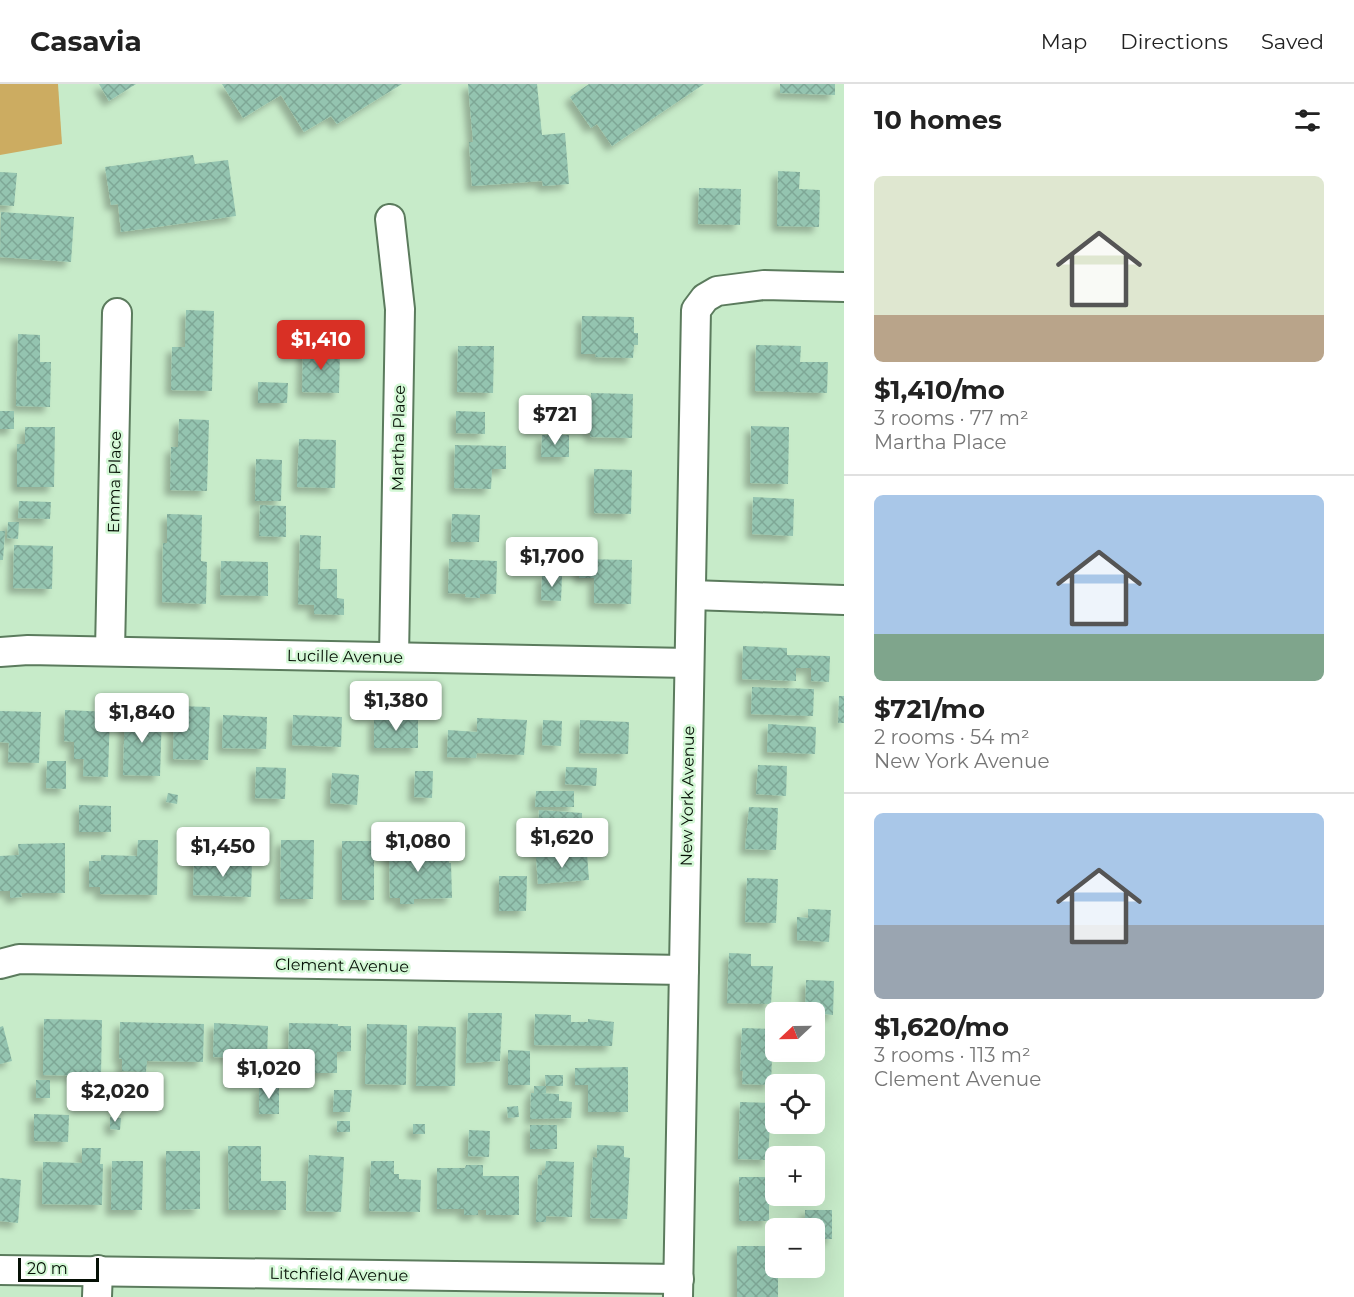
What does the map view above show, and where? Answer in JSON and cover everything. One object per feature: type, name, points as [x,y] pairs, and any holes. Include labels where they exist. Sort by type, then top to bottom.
[{"type":"street","name":"Martha Place","points":[[390,219],[400,309],[394,657]]},
{"type":"street","name":"New York Avenue","points":[[679,1288],[696,310],[705,298],[717,291],[764,285],[844,287]]},
{"type":"street","name":"Emma Place","points":[[111,651],[117,313]]},
{"type":"street","points":[[691,595],[844,600]]},
{"type":"street","name":"Lucille Avenue","points":[[0,652],[111,651],[689,663]]},
{"type":"street","name":"Clement Avenue","points":[[0,964],[19,959],[684,970]]},
{"type":"street","name":"Litchfield Avenue","points":[[0,1270],[98,1284],[679,1288]]},
{"type":"shaded area","points":[[0,84],[58,84],[62,144],[0,155]]},
{"type":"building","points":[[99,84],[136,84],[109,101]]},
{"type":"building","points":[[222,84],[402,84],[337,124],[331,116],[304,132],[281,95],[243,118]]},
{"type":"building","points":[[468,84],[537,84],[542,135],[565,133],[569,184],[543,186],[542,181],[472,186],[469,142],[473,142]]},
{"type":"building","points":[[589,84],[704,84],[612,146],[597,124],[591,128],[570,97]]},
{"type":"building","points":[[780,84],[835,84],[835,95],[780,93]]},
{"type":"building","points":[[193,155],[195,164],[228,160],[236,216],[121,232],[118,204],[111,205],[105,167]]},
{"type":"building","points":[[778,171],[800,172],[799,189],[820,190],[819,227],[777,226]]},
{"type":"building","points":[[0,172],[17,173],[14,206],[0,205]]},
{"type":"building","points":[[699,188],[741,189],[740,225],[698,224]]},
{"type":"building","points":[[1,212],[74,217],[71,262],[0,257]]},
{"type":"building","points":[[186,310],[214,311],[212,391],[171,390],[172,347],[185,347]]},
{"type":"building","points":[[582,316],[634,317],[634,333],[638,333],[638,345],[634,345],[633,358],[595,357],[596,354],[581,354]]},
{"type":"building","points":[[18,334],[40,335],[40,362],[51,362],[50,407],[16,406]]},
{"type":"building","points":[[756,345],[801,346],[800,362],[828,362],[827,393],[755,391]]},
{"type":"building","points":[[458,346],[494,346],[493,393],[457,392]]},
{"type":"building","points":[[303,349],[340,350],[339,393],[302,392]]},
{"type":"building","points":[[258,382],[288,383],[287,403],[258,403]]},
{"type":"building","points":[[591,393],[633,394],[632,438],[590,437]]},
{"type":"building","points":[[0,411],[14,411],[14,429],[0,429]]},
{"type":"building","points":[[456,411],[485,412],[485,434],[456,433]]},
{"type":"building","points":[[179,419],[209,420],[207,491],[170,490],[171,447],[178,447]]},
{"type":"building","points":[[751,426],[789,427],[788,484],[750,483]]},
{"type":"building","points":[[25,427],[55,427],[54,487],[17,487],[17,444],[25,444]]},
{"type":"building","points":[[542,435],[569,435],[569,457],[541,457]]},
{"type":"building","points":[[299,439],[336,440],[335,488],[297,487]]},
{"type":"building","points":[[455,445],[506,446],[506,469],[492,469],[491,489],[454,488]]},
{"type":"building","points":[[256,459],[282,460],[281,501],[255,501]]},
{"type":"building","points":[[594,469],[632,470],[631,514],[594,513]]},
{"type":"building","points":[[753,497],[794,499],[793,536],[752,534]]},
{"type":"building","points":[[19,501],[51,502],[50,519],[18,518]]},
{"type":"building","points":[[260,505],[286,506],[286,537],[259,536]]},
{"type":"building","points":[[167,514],[202,515],[201,561],[207,562],[206,604],[162,602],[163,543],[167,543]]},
{"type":"building","points":[[452,514],[480,515],[479,542],[451,542]]},
{"type":"building","points":[[8,522],[19,522],[18,539],[7,538]]},
{"type":"building","points":[[0,531],[5,531],[3,560],[0,560]]},
{"type":"building","points":[[300,535],[321,536],[320,569],[337,569],[337,598],[344,599],[344,615],[314,614],[314,605],[298,604]]},
{"type":"building","points":[[14,545],[53,546],[52,589],[13,588]]},
{"type":"building","points":[[449,559],[497,561],[496,594],[480,594],[480,598],[448,593]]},
{"type":"building","points":[[579,559],[632,560],[631,604],[594,603],[594,578],[579,578]]},
{"type":"building","points":[[221,561],[268,562],[268,596],[220,595]]},
{"type":"building","points":[[542,575],[562,575],[561,601],[541,600]]},
{"type":"building","points":[[743,646],[787,648],[787,655],[830,656],[829,682],[811,681],[811,668],[796,668],[796,681],[742,679]]},
{"type":"building","points":[[752,687],[814,689],[813,716],[751,714]]},
{"type":"building","points":[[839,696],[844,696],[844,723],[838,723]]},
{"type":"building","points":[[174,706],[210,707],[208,760],[173,759]]},
{"type":"building","points":[[65,710],[110,712],[108,777],[83,776],[84,759],[74,759],[74,742],[64,741]]},
{"type":"building","points":[[0,711],[41,712],[39,763],[8,762],[9,743],[0,742]]},
{"type":"building","points":[[125,712],[162,713],[160,776],[123,775]]},
{"type":"building","points":[[223,715],[267,717],[266,749],[222,748]]},
{"type":"building","points":[[293,715],[342,717],[341,747],[292,745]]},
{"type":"building","points":[[374,717],[418,717],[418,748],[374,748]]},
{"type":"building","points":[[477,718],[527,720],[524,755],[477,753],[476,758],[447,757],[448,730],[477,732]]},
{"type":"building","points":[[543,720],[562,721],[561,746],[542,745]]},
{"type":"building","points":[[580,720],[629,722],[628,754],[579,753]]},
{"type":"building","points":[[768,724],[816,727],[815,754],[767,752]]},
{"type":"building","points":[[47,761],[66,761],[66,789],[46,788]]},
{"type":"building","points":[[758,765],[787,766],[786,796],[756,794]]},
{"type":"building","points":[[256,767],[286,768],[285,799],[255,798]]},
{"type":"building","points":[[566,767],[597,768],[596,786],[565,784]]},
{"type":"building","points":[[415,771],[433,771],[432,798],[414,797]]},
{"type":"building","points":[[332,773],[359,775],[357,805],[330,803]]},
{"type":"building","points":[[536,791],[574,791],[574,807],[535,807]]},
{"type":"building","points":[[168,793],[178,795],[177,804],[166,802]]},
{"type":"building","points":[[79,805],[111,806],[111,832],[79,832]]},
{"type":"building","points":[[749,807],[778,808],[776,850],[745,849]]},
{"type":"building","points":[[539,810],[582,813],[582,833],[538,833]]},
{"type":"building","points":[[395,835],[403,835],[403,841],[407,840],[407,852],[448,851],[449,863],[451,863],[452,898],[414,899],[414,904],[400,904],[400,898],[390,898],[389,840],[395,840]]},
{"type":"building","points":[[138,840],[158,840],[157,895],[100,894],[100,887],[89,887],[89,861],[101,861],[101,855],[137,856]]},
{"type":"building","points":[[281,840],[314,840],[313,899],[280,899]]},
{"type":"building","points":[[342,841],[374,841],[374,900],[342,900]]},
{"type":"building","points":[[65,843],[65,893],[21,893],[22,897],[10,898],[10,891],[0,891],[0,856],[19,855],[18,844]]},
{"type":"building","points":[[553,843],[553,852],[537,853],[537,844]]},
{"type":"building","points":[[587,854],[589,880],[538,884],[536,857]]},
{"type":"building","points":[[194,858],[252,860],[251,897],[193,895]]},
{"type":"building","points":[[499,876],[527,876],[526,911],[499,911]]},
{"type":"building","points":[[747,878],[778,879],[776,923],[745,922]]},
{"type":"building","points":[[808,909],[831,910],[829,942],[797,940],[797,917],[808,918]]},
{"type":"building","points":[[729,953],[751,954],[751,966],[773,966],[771,1002],[727,1003]]},
{"type":"building","points":[[806,980],[834,981],[833,1015],[825,1014],[825,1002],[805,1002]]},
{"type":"building","points":[[468,1013],[502,1013],[500,1061],[466,1063]]},
{"type":"building","points":[[535,1014],[571,1015],[571,1022],[588,1022],[588,1019],[614,1022],[612,1046],[534,1045]]},
{"type":"building","points":[[44,1019],[102,1020],[101,1076],[43,1075]]},
{"type":"building","points":[[120,1022],[204,1024],[203,1062],[147,1061],[146,1072],[122,1071],[122,1059],[119,1058]]},
{"type":"building","points":[[214,1023],[268,1026],[267,1058],[213,1057]]},
{"type":"building","points":[[289,1023],[351,1026],[351,1051],[337,1052],[337,1073],[288,1073]]},
{"type":"building","points":[[367,1024],[407,1025],[406,1085],[365,1084]]},
{"type":"building","points":[[3,1026],[12,1061],[0,1064],[0,1027]]},
{"type":"building","points":[[418,1026],[456,1027],[455,1086],[416,1086]]},
{"type":"building","points":[[742,1028],[765,1029],[765,1062],[772,1062],[771,1074],[765,1074],[765,1085],[742,1084],[743,1071],[740,1071]]},
{"type":"building","points":[[508,1050],[530,1051],[530,1085],[508,1085]]},
{"type":"building","points":[[628,1067],[628,1112],[588,1112],[588,1085],[575,1085],[575,1068]]},
{"type":"building","points":[[545,1075],[563,1075],[563,1086],[546,1086]]},
{"type":"building","points":[[36,1080],[50,1080],[50,1098],[36,1098]]},
{"type":"building","points":[[259,1086],[279,1086],[279,1114],[259,1114]]},
{"type":"building","points":[[534,1086],[546,1086],[546,1093],[539,1093],[559,1094],[559,1101],[572,1102],[571,1118],[530,1119],[531,1093],[534,1093]]},
{"type":"building","points":[[334,1090],[352,1090],[350,1112],[333,1112]]},
{"type":"building","points":[[740,1102],[765,1103],[765,1134],[769,1134],[769,1146],[765,1146],[765,1160],[738,1159]]},
{"type":"building","points":[[518,1106],[519,1117],[508,1118],[507,1107]]},
{"type":"building","points":[[34,1114],[69,1115],[68,1142],[34,1141]]},
{"type":"building","points":[[110,1117],[121,1118],[120,1130],[110,1129]]},
{"type":"building","points":[[337,1121],[350,1121],[350,1132],[337,1132]]},
{"type":"building","points":[[413,1124],[425,1124],[425,1134],[413,1134]]},
{"type":"building","points":[[530,1125],[557,1125],[557,1149],[530,1149]]},
{"type":"building","points":[[469,1130],[490,1131],[489,1157],[468,1156]]},
{"type":"building","points":[[597,1145],[624,1146],[624,1157],[630,1158],[627,1219],[590,1218],[593,1157],[597,1158]]},
{"type":"building","points":[[228,1146],[261,1146],[261,1181],[286,1181],[286,1210],[229,1210]]},
{"type":"building","points":[[82,1148],[101,1148],[102,1205],[42,1204],[43,1162],[82,1163]]},
{"type":"building","points":[[166,1151],[200,1151],[200,1209],[166,1210]]},
{"type":"building","points":[[309,1155],[344,1157],[341,1212],[306,1211]]},
{"type":"building","points":[[112,1161],[143,1161],[142,1210],[111,1210]]},
{"type":"building","points":[[371,1161],[394,1161],[394,1174],[399,1174],[399,1179],[421,1180],[420,1212],[369,1211]]},
{"type":"building","points":[[546,1161],[574,1162],[572,1217],[546,1216],[546,1222],[536,1222],[538,1175],[542,1175],[542,1170],[545,1170]]},
{"type":"building","points":[[466,1165],[483,1165],[483,1176],[519,1176],[519,1215],[486,1215],[486,1210],[478,1210],[478,1215],[464,1215],[464,1209],[437,1209],[437,1168],[465,1168]]},
{"type":"building","points":[[739,1177],[765,1177],[765,1206],[769,1206],[769,1218],[765,1218],[765,1221],[739,1221]]},
{"type":"building","points":[[0,1178],[21,1180],[18,1223],[0,1221]]},
{"type":"building","points":[[805,1210],[832,1210],[832,1239],[825,1239],[825,1218],[805,1218]]},
{"type":"building","points":[[737,1246],[765,1246],[765,1278],[778,1278],[778,1297],[737,1297]]}]
